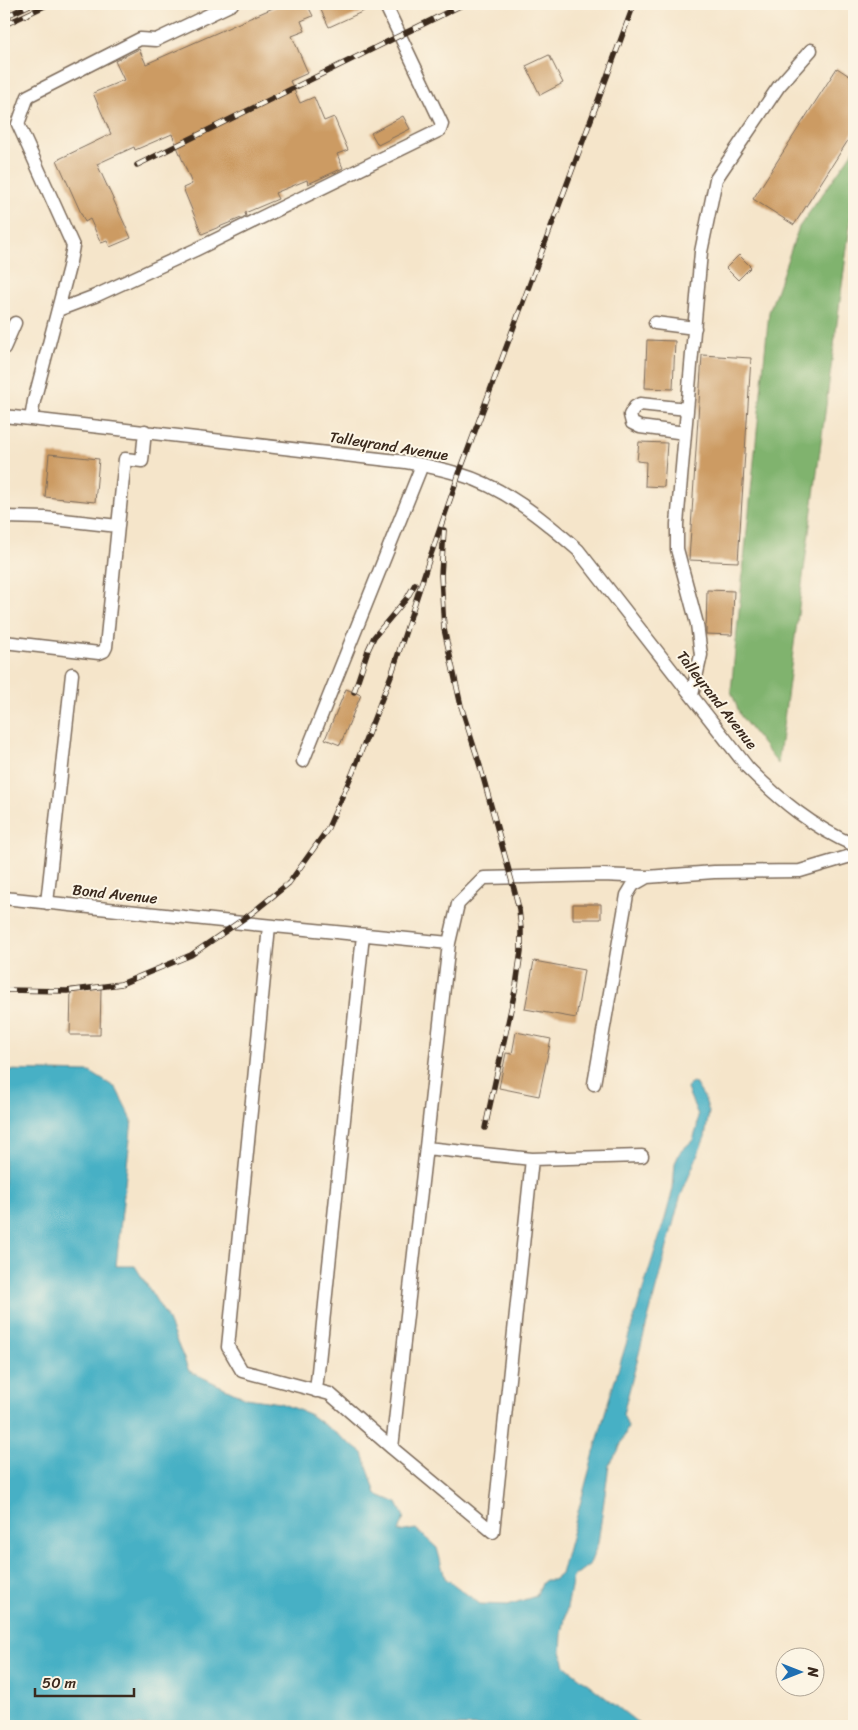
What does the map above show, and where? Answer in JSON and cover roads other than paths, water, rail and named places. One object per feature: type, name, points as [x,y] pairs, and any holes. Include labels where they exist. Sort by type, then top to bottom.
[{"type":"street","points":[[31,419],[73,246],[18,124],[28,96],[140,40],[156,40],[232,4]]},
{"type":"street","points":[[58,310],[95,296],[195,250],[440,130],[442,124],[385,4]]},
{"type":"street","points":[[692,695],[701,655],[697,624],[677,549],[677,524],[701,252],[716,178],[779,86],[811,50]]},
{"type":"street","points":[[655,322],[695,328]]},
{"type":"street","points":[[4,348],[16,323]]},
{"type":"street","points":[[685,433],[640,427],[632,423],[630,415],[635,407],[640,404],[687,409]]},
{"type":"street","name":"Talleyrand Avenue","points":[[4,416],[145,431],[422,465],[459,474],[494,488],[550,525],[578,550],[748,768],[775,795],[806,819],[839,839],[854,845]]},
{"type":"street","points":[[4,642],[99,653],[104,651],[106,647],[125,459],[142,461],[145,431]]},
{"type":"street","points":[[303,761],[422,465]]},
{"type":"street","points":[[4,516],[44,518],[118,526]]},
{"type":"street","points":[[47,903],[72,674]]},
{"type":"street","points":[[392,1448],[449,943],[458,904],[484,878],[603,875],[647,877],[714,872],[800,871],[854,855]]},
{"type":"street","points":[[594,1084],[627,895],[633,885],[647,877]]},
{"type":"street","name":"Bond Avenue","points":[[4,898],[222,922],[449,943]]},
{"type":"street","points":[[269,926],[228,1347],[242,1372],[330,1394],[493,1532],[532,1158]]},
{"type":"street","points":[[316,1391],[363,935]]},
{"type":"street","points":[[426,1148],[532,1158],[642,1156]]},
{"type":"water","points":[[4,1070],[90,1072],[116,1088],[132,1120],[116,1266],[135,1266],[166,1316],[189,1371],[246,1398],[280,1403],[309,1414],[363,1453],[376,1494],[397,1503],[404,1517],[399,1532],[416,1529],[437,1548],[445,1578],[480,1604],[508,1605],[536,1596],[542,1583],[546,1580],[554,1580],[561,1574],[606,1409],[666,1215],[673,1189],[675,1163],[680,1152],[693,1140],[697,1128],[698,1115],[687,1089],[692,1082],[695,1083],[705,1099],[709,1112],[705,1137],[680,1198],[623,1414],[628,1427],[618,1451],[609,1465],[598,1543],[590,1564],[573,1577],[562,1634],[561,1651],[565,1666],[642,1726],[4,1726]]},
{"type":"railway","points":[[4,8],[13,4]]},
{"type":"railway","points":[[4,17],[32,4]]},
{"type":"railway","points":[[4,25],[49,4]]},
{"type":"railway","points":[[137,165],[464,4]]},
{"type":"railway","points":[[4,990],[67,991],[121,984],[191,955],[252,913],[289,883],[327,830],[353,772],[392,673],[459,474],[634,4]]},
{"type":"railway","points":[[444,530],[441,575],[444,629],[461,706],[480,766],[514,889],[521,929],[521,951],[516,986],[485,1128]]},
{"type":"railway","points":[[354,692],[374,637],[407,598],[415,584]]}]
